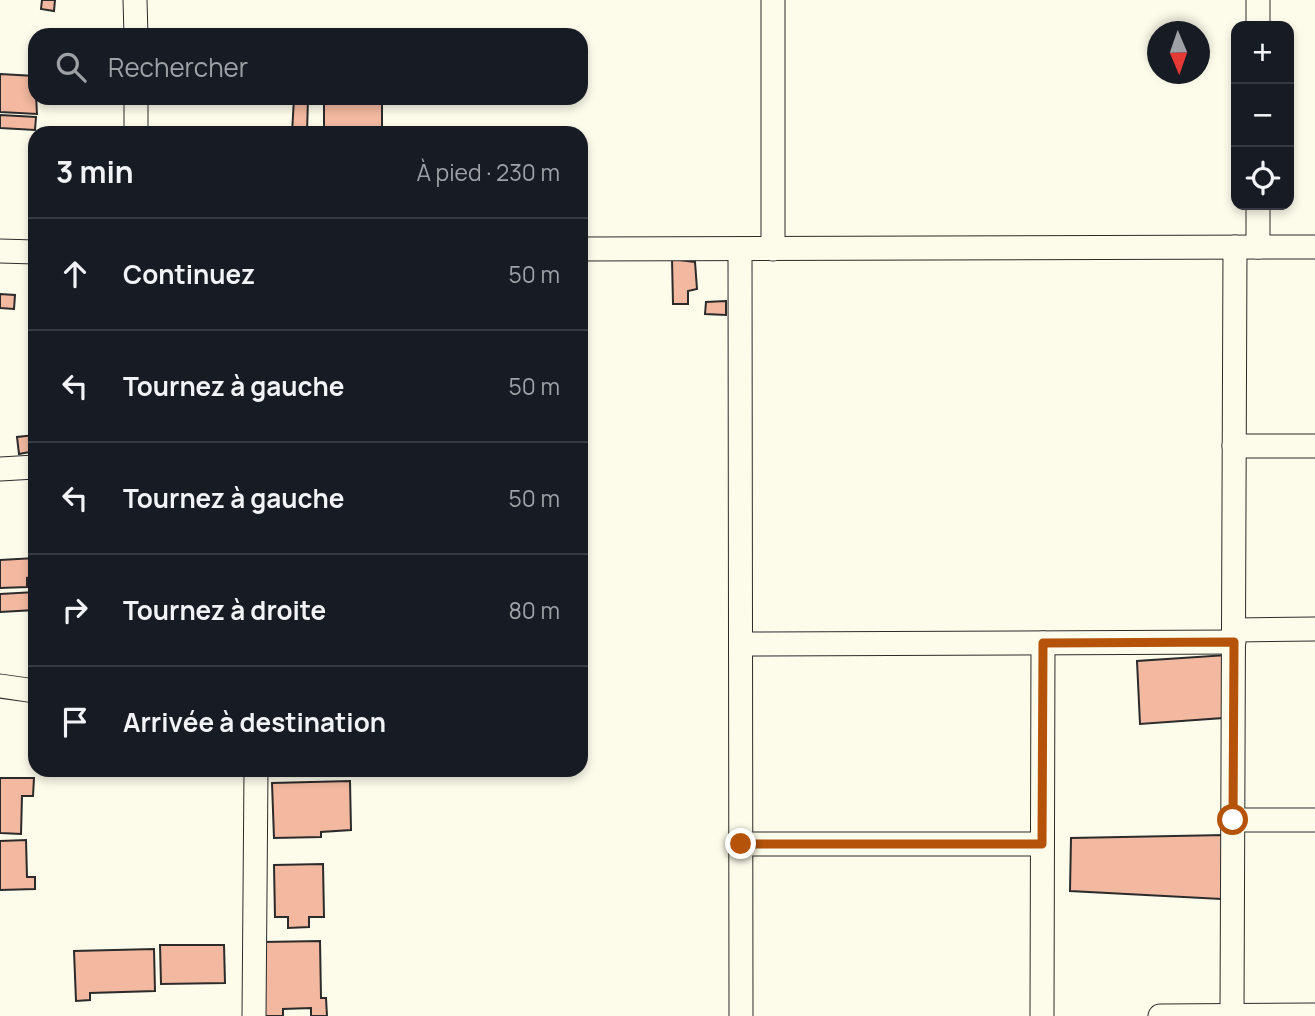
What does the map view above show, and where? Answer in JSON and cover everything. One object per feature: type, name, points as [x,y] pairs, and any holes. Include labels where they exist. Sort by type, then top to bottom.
[{"type":"street","points":[[135,0],[136,28]]},
{"type":"street","points":[[773,0],[773,249]]},
{"type":"street","points":[[1258,0],[1258,21]]},
{"type":"street","points":[[136,105],[136,126]]},
{"type":"street","points":[[1233,1016],[1234,446],[1246,247],[1257,210]]},
{"type":"street","points":[[588,249],[1315,247]]},
{"type":"street","points":[[740,249],[741,1016]]},
{"type":"street","points":[[0,251],[28,251]]},
{"type":"street","points":[[1234,446],[1315,446]]},
{"type":"street","points":[[0,469],[28,467]]},
{"type":"street","points":[[741,644],[1043,643],[1234,636],[1315,629]]},
{"type":"street","points":[[1042,1016],[1043,643]]},
{"type":"street","points":[[0,686],[28,690]]},
{"type":"street","points":[[254,1016],[257,777]]},
{"type":"street","points":[[1233,820],[1315,820]]},
{"type":"street","points":[[741,844],[1042,844]]},
{"type":"street","points":[[1160,1016],[1315,1015]]},
{"type":"building","points":[[42,0],[55,0],[54,11],[41,9]]},
{"type":"building","points":[[0,74],[28,76],[28,105],[37,105],[37,114],[0,112]]},
{"type":"building","points":[[294,105],[308,105],[307,126],[292,126]]},
{"type":"building","points":[[324,105],[382,105],[382,126],[324,126]]},
{"type":"building","points":[[0,115],[36,117],[35,126],[28,126],[28,130],[0,128]]},
{"type":"building","points":[[672,259],[695,262],[697,289],[688,291],[688,304],[673,304]]},
{"type":"building","points":[[0,294],[15,295],[14,309],[0,308]]},
{"type":"building","points":[[726,301],[726,315],[705,314],[706,302]]},
{"type":"building","points":[[28,436],[28,452],[19,454],[17,437]]},
{"type":"building","points":[[28,558],[27,587],[0,588],[0,560]]},
{"type":"building","points":[[28,592],[28,610],[0,612],[0,594]]},
{"type":"building","points":[[1227,655],[1223,718],[1140,724],[1137,661]]},
{"type":"building","points":[[0,778],[34,778],[33,796],[22,796],[21,834],[0,833]]},
{"type":"building","points":[[350,781],[351,830],[321,832],[321,837],[274,838],[272,783]]},
{"type":"building","points":[[1225,835],[1221,899],[1070,891],[1071,838]]},
{"type":"building","points":[[26,840],[27,877],[35,877],[35,889],[0,890],[0,841]]},
{"type":"building","points":[[323,864],[324,917],[309,917],[309,927],[288,928],[288,917],[275,917],[274,865]]},
{"type":"building","points":[[320,941],[321,998],[326,998],[327,1016],[311,1016],[311,1008],[283,1009],[283,1016],[265,1016],[263,942]]},
{"type":"building","points":[[160,945],[224,945],[225,983],[161,984]]},
{"type":"building","points":[[154,949],[155,991],[90,993],[90,1000],[76,1001],[74,951]]},
{"type":"route","points":[[741,844],[1042,844],[1043,643],[1234,642],[1233,820]]}]
